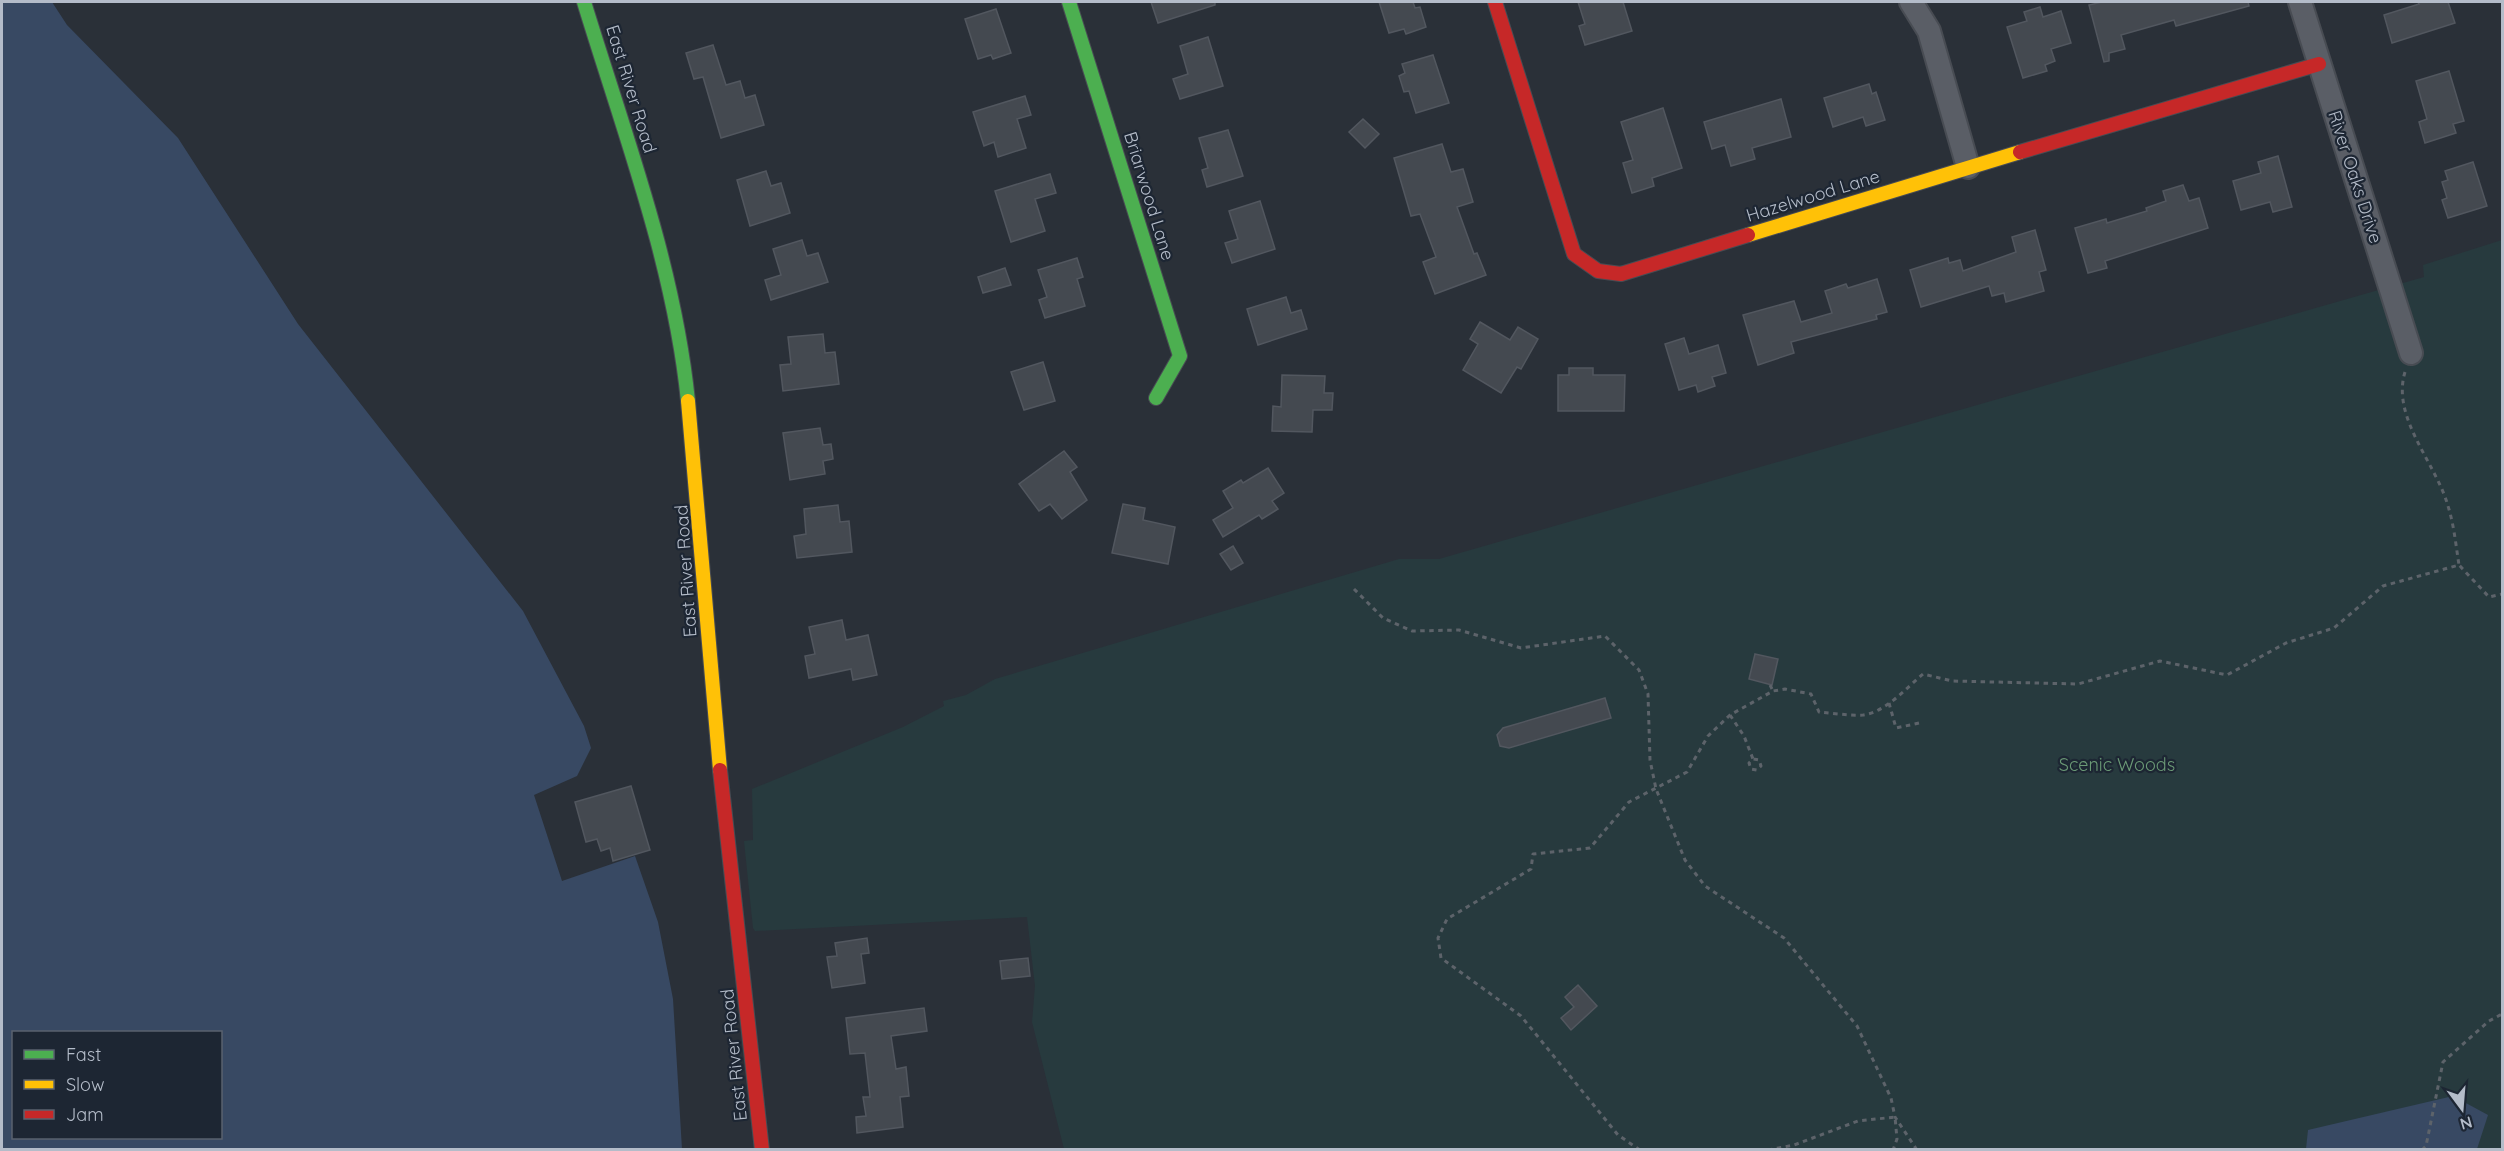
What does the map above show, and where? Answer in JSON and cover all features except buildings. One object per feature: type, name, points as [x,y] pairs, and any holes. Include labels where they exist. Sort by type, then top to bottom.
[{"type":"street","name":"East River Road","points":[[584,2],[661,251],[684,361],[701,525],[718,759],[762,1149]]},
{"type":"street","name":"Briarwood Lane","points":[[1069,2],[1180,356],[1156,398]]},
{"type":"street","name":"Hazelwood Lane","points":[[1494,2],[1574,254],[1598,271],[1621,274],[1968,167],[2319,64]]},
{"type":"street","points":[[1911,2],[1929,31],[1968,167]]},
{"type":"street","name":"River Oaks Drive","points":[[2300,2],[2411,353]]},
{"type":"path","points":[[2411,353],[2402,380],[2405,414],[2448,505],[2459,566],[2489,597],[2502,594]]},
{"type":"path","points":[[1640,1149],[1618,1135],[1521,1016],[1441,958],[1438,938],[1447,919],[1531,869],[1533,854],[1590,848],[1629,802],[1687,772],[1708,736],[1730,715],[1773,691],[1785,689],[1811,694],[1819,712],[1862,715],[1876,711],[1889,703],[1923,674],[1952,681],[2078,684],[2160,661],[2227,675],[2286,643],[2334,628],[2383,586],[2459,566]]},
{"type":"path","points":[[1354,589],[1383,618],[1412,631],[1459,630],[1521,648],[1605,636],[1639,670],[1648,694],[1650,760],[1656,789],[1685,860],[1705,886],[1784,938],[1857,1026],[1891,1098],[1897,1139],[1893,1149]]},
{"type":"path","points":[[1770,685],[1773,691]]},
{"type":"path","points":[[1889,703],[1896,728],[1918,723]]},
{"type":"path","points":[[1730,715],[1744,736],[1753,759]]},
{"type":"path","points":[[2422,1149],[2426,1146],[2443,1062],[2489,1021],[2502,1014]]},
{"type":"path","points":[[1768,1149],[1794,1145],[1858,1121],[1895,1117]]},
{"type":"path","points":[[1895,1117],[1917,1149]]},
{"type":"green space","name":"Scenic Woods","points":[[2502,240],[2502,1149],[1064,1149],[1032,1022],[1035,986],[1027,917],[755,931],[753,928],[744,841],[753,840],[752,789],[903,727],[944,706],[943,701],[966,695],[995,679],[1399,559],[1439,559],[2424,277],[2423,265]]},
{"type":"water","points":[[2,2],[52,2],[67,25],[178,138],[298,324],[523,611],[584,726],[591,748],[577,776],[534,795],[562,881],[635,856],[658,922],[673,999],[682,1149],[2,1149]]},
{"type":"water","points":[[2453,1096],[2488,1115],[2477,1149],[2306,1149],[2308,1130]]},
{"type":"traffic: fast","points":[[584,2],[646,199],[671,299],[688,401]]},
{"type":"traffic: fast","points":[[1069,2],[1180,356],[1156,398]]},
{"type":"traffic: slow","points":[[1748,235],[2020,152]]},
{"type":"traffic: slow","points":[[688,401],[720,770]]},
{"type":"traffic: jam","points":[[1495,2],[1574,254],[1598,271],[1621,274],[1748,235]]},
{"type":"traffic: jam","points":[[2020,152],[2319,64]]},
{"type":"traffic: jam","points":[[720,770],[762,1150]]}]
